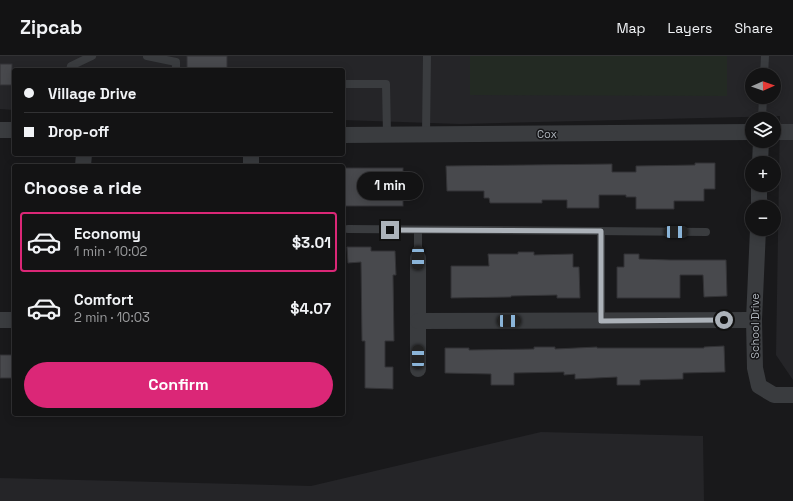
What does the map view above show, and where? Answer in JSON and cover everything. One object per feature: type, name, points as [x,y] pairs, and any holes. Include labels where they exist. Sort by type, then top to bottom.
[{"type":"street","points":[[0,130],[12,130]]},
{"type":"street","name":"Cox","points":[[345,135],[745,132]]},
{"type":"street","points":[[781,132],[793,132]]},
{"type":"street","name":"School Drive","points":[[758,236],[754,320],[755,368],[759,386],[774,395],[793,395]]},
{"type":"street","points":[[418,258],[418,369]]},
{"type":"street","points":[[0,320],[12,320]]},
{"type":"street","points":[[418,321],[754,320]]},
{"type":"lane","points":[[70,68],[71,66],[92,56]]},
{"type":"lane","points":[[147,56],[176,62],[176,68]]},
{"type":"lane","points":[[426,134],[427,56]]},
{"type":"lane","points":[[764,68],[765,56]]},
{"type":"lane","points":[[345,84],[386,84],[387,135]]},
{"type":"lane","points":[[348,229],[706,232]]},
{"type":"lane","points":[[418,230],[418,258]]},
{"type":"lane","points":[[601,231],[601,321]]},
{"type":"shaded area","points":[[0,56],[793,56],[793,380],[776,355],[778,236],[781,236],[781,200],[779,200],[779,192],[781,192],[781,156],[779,156],[779,148],[781,148],[781,112],[745,112],[745,117],[460,124],[345,120],[345,68],[12,68],[12,110],[0,109]]},
{"type":"shaded area","points":[[470,56],[727,56],[727,96],[470,95]]},
{"type":"shaded area","points":[[541,432],[703,436],[704,501],[0,501],[0,478],[311,486]]},
{"type":"building","points":[[187,56],[227,56],[227,68],[187,68]]},
{"type":"building","points":[[0,64],[12,64],[12,85],[0,85]]},
{"type":"building","points":[[695,163],[715,163],[715,189],[704,189],[704,201],[674,201],[674,209],[636,209],[636,197],[626,197],[626,195],[599,195],[599,208],[567,208],[567,200],[542,200],[542,203],[490,203],[489,198],[484,198],[484,191],[447,191],[446,166],[612,164],[612,172],[636,172],[636,166],[695,165]]},
{"type":"building","points":[[345,168],[403,168],[403,206],[345,206]]},
{"type":"building","points":[[347,247],[371,247],[371,251],[395,251],[396,275],[393,275],[394,341],[385,341],[385,367],[393,367],[393,389],[365,388],[365,341],[362,341],[361,262],[348,263]]},
{"type":"building","points":[[518,252],[534,252],[534,255],[573,254],[573,267],[579,267],[580,298],[557,298],[557,295],[451,298],[451,266],[489,266],[488,254],[518,254]]},
{"type":"building","points":[[624,254],[639,254],[639,259],[726,260],[727,296],[704,297],[703,275],[680,275],[680,298],[617,298],[617,267],[624,267]]},
{"type":"building","points":[[724,346],[725,372],[683,373],[683,379],[640,380],[640,385],[617,385],[617,377],[575,379],[575,374],[564,375],[564,372],[514,373],[514,385],[491,385],[491,374],[445,373],[445,348],[469,348],[469,350],[534,349],[534,347],[555,347],[555,349],[597,347],[704,348]]},
{"type":"building","points":[[0,355],[12,355],[12,378],[0,378]]},
{"type":"route","points":[[390,230],[601,231],[601,321],[724,320]]}]
